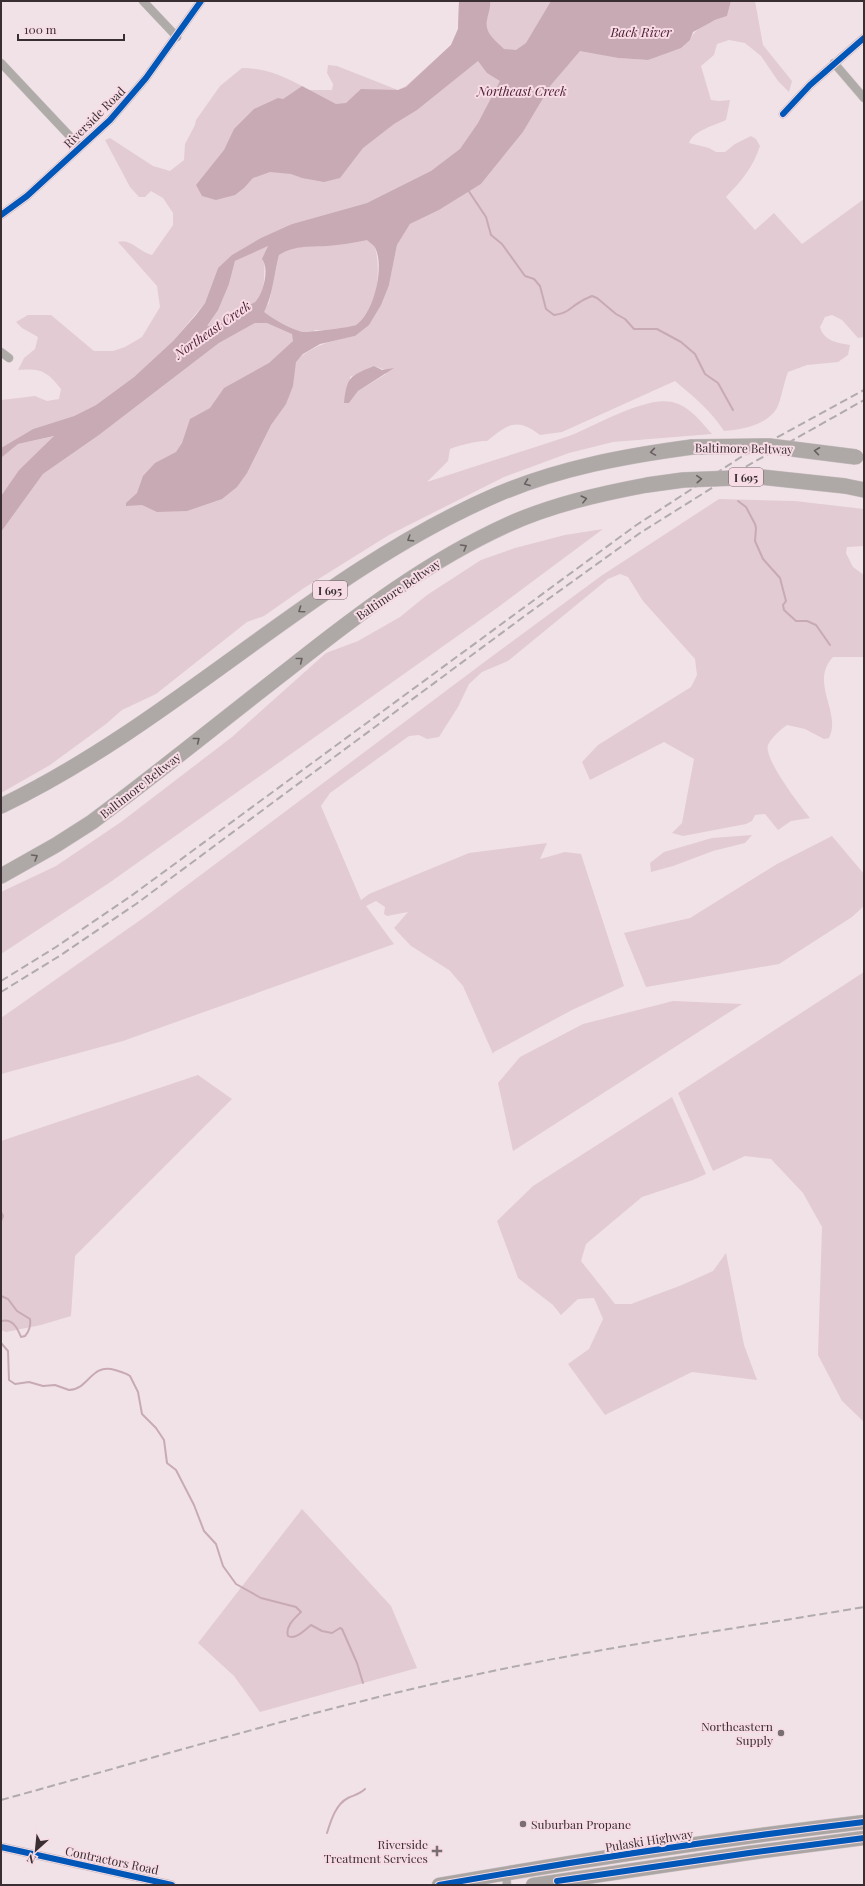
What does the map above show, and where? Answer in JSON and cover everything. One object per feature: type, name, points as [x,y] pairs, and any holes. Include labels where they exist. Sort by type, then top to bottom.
[{"type":"highway","name":"Baltimore Beltway","points":[[1,806],[91,757],[127,734],[328,592],[415,535],[460,512],[536,479],[614,458],[692,447],[769,446],[860,458]]},
{"type":"highway","name":"Baltimore Beltway","points":[[1,876],[44,852],[92,822],[342,627],[395,589],[474,541],[540,512],[611,492],[683,480],[761,477],[845,486],[864,490]]},
{"type":"highway","name":"Pulaski Highway","points":[[439,1885],[507,1879],[745,1837],[864,1822]]},
{"type":"highway","points":[[533,1885],[726,1856],[864,1838]]},
{"type":"street","points":[[142,1],[177,37]]},
{"type":"street","name":"Riverside Road","points":[[1,215],[32,191],[110,120],[127,101],[177,37],[202,1]]},
{"type":"street","points":[[782,114],[834,63],[864,38]]},
{"type":"street","points":[[1,63],[80,147]]},
{"type":"street","points":[[834,63],[864,98]]},
{"type":"street","points":[[1,352],[9,358]]},
{"type":"street","name":"Contractors Road","points":[[1,1847],[172,1885]]},
{"type":"shaded area","points":[[459,1],[465,1],[447,80],[470,1],[562,1],[450,169],[367,203],[292,224],[218,268],[205,303],[173,341],[134,377],[96,405],[74,416],[33,429],[1,448],[1,400],[35,396],[47,401],[59,399],[61,389],[52,378],[43,372],[38,370],[18,370],[24,358],[35,349],[38,337],[22,328],[16,322],[28,315],[51,315],[94,351],[113,351],[125,347],[142,337],[160,307],[157,286],[118,242],[127,242],[143,252],[152,255],[173,225],[173,213],[163,198],[151,191],[145,197],[139,197],[130,187],[105,140],[110,138],[153,166],[170,171],[184,160],[185,144],[196,120],[220,86],[242,68],[259,69],[273,73],[302,86],[283,99],[284,106],[305,90],[332,90],[333,84],[327,73],[328,65],[337,66],[398,90],[406,86],[451,45],[458,29]]},
{"type":"shaded area","points":[[731,1],[755,1],[763,45],[792,81],[789,92],[778,81],[761,56],[745,43],[729,40],[717,44],[714,55],[701,66],[711,100],[730,100],[726,120],[695,135],[689,143],[709,148],[716,152],[725,152],[735,144],[751,136],[756,139],[760,146],[754,161],[742,180],[726,197],[755,230],[774,213],[802,244],[864,199],[864,337],[858,338],[842,320],[832,315],[825,317],[820,327],[822,332],[828,338],[836,342],[850,345],[848,355],[838,362],[807,365],[788,372],[780,400],[773,414],[754,426],[746,428],[724,431],[708,411],[675,381],[562,432],[540,435],[525,426],[513,425],[501,430],[487,441],[479,441],[450,449],[448,461],[427,482],[569,436],[634,407],[648,403],[661,401],[678,404],[695,415],[712,434],[613,442],[569,453],[504,477],[389,535],[304,588],[264,616],[247,622],[156,694],[122,710],[106,724],[50,765],[1,793],[1,532],[43,474],[99,435],[219,343],[255,323],[269,303],[279,255],[284,245],[390,227],[374,245],[378,264],[378,276],[373,300],[369,311],[363,320],[356,326],[352,327],[336,330],[315,330],[295,362],[316,347],[355,336],[389,285],[397,245],[410,224],[439,210],[481,184],[523,132],[551,85],[580,50],[618,58],[648,60],[690,40],[700,28],[727,16]],"holes":[[[374,366],[385,370],[386,374],[358,391],[349,403],[350,377]]]},
{"type":"shaded area","points":[[268,245],[265,259],[264,283],[259,298],[255,302],[210,327],[206,326],[229,284],[235,261]]},
{"type":"shaded area","points":[[55,436],[19,470],[1,496],[1,458],[18,444]]},
{"type":"shaded area","points":[[719,499],[795,501],[864,509],[864,546],[847,547],[846,553],[853,567],[864,575],[864,657],[833,657],[826,667],[824,677],[825,687],[832,718],[832,728],[829,738],[824,739],[805,729],[787,725],[776,734],[768,745],[771,760],[777,771],[810,818],[791,821],[778,830],[765,814],[755,815],[752,821],[746,824],[683,836],[672,833],[682,823],[694,759],[664,742],[590,780],[582,762],[598,745],[691,687],[697,675],[695,659],[643,601],[628,577],[620,574],[608,579],[508,661],[482,672],[469,684],[458,707],[439,737],[427,739],[419,735],[409,736],[330,793],[321,806],[361,900],[369,894],[469,853],[547,843],[540,859],[565,852],[581,854],[624,986],[572,1010],[494,1052],[493,1054],[463,986],[449,970],[411,946],[394,928],[408,912],[387,916],[384,914],[385,907],[376,901],[366,906],[394,944],[123,1041],[1,1074],[1,1018],[146,916],[601,576]]},
{"type":"shaded area","points":[[603,529],[497,608],[109,883],[1,954],[1,892],[56,866],[121,822],[232,737],[326,653],[358,641],[400,617],[427,595],[481,560],[515,548],[565,535]]},
{"type":"shaded area","points":[[752,835],[745,843],[713,851],[673,866],[651,872],[650,863],[664,852],[712,838]]},
{"type":"shaded area","points":[[832,836],[864,874],[864,906],[852,917],[779,964],[646,987],[624,933],[690,918],[777,864]]},
{"type":"shaded area","points":[[864,972],[864,1422],[842,1401],[818,1355],[822,1227],[803,1193],[771,1159],[745,1156],[713,1171],[678,1093]]},
{"type":"shaded area","points":[[673,1001],[742,1004],[513,1151],[498,1083],[520,1057],[583,1024]]},
{"type":"shaded area","points":[[198,1075],[232,1099],[75,1256],[71,1316],[41,1325],[6,1332],[1,1330],[1,1141]]},
{"type":"shaded area","points":[[672,1097],[706,1174],[693,1180],[642,1197],[586,1244],[581,1261],[615,1304],[631,1304],[682,1285],[713,1271],[726,1253],[744,1345],[757,1380],[692,1372],[605,1415],[568,1364],[589,1349],[603,1319],[594,1298],[578,1299],[561,1315],[553,1305],[518,1278],[497,1221],[533,1186]]},
{"type":"shaded area","points":[[302,1509],[391,1606],[417,1668],[260,1712],[234,1676],[198,1643]]},
{"type":"water","points":[[459,1],[490,1],[487,17],[487,29],[489,33],[504,49],[516,50],[526,43],[551,1],[731,1],[727,16],[715,20],[693,32],[690,40],[681,48],[648,60],[618,58],[580,51],[551,85],[523,132],[481,184],[439,210],[410,224],[397,245],[389,285],[381,305],[369,325],[355,336],[320,344],[303,354],[296,362],[293,386],[286,404],[271,425],[247,473],[237,487],[222,499],[187,511],[157,512],[142,505],[126,506],[126,503],[137,493],[143,476],[155,463],[176,452],[182,443],[190,419],[210,408],[224,388],[269,363],[293,341],[292,334],[267,323],[255,323],[219,343],[99,435],[43,474],[1,532],[1,496],[19,470],[54,436],[18,444],[1,458],[1,448],[33,429],[74,416],[96,405],[134,377],[173,341],[196,315],[205,303],[218,268],[232,255],[261,238],[292,224],[367,203],[431,171],[460,149],[478,123],[500,81],[487,73],[478,61],[417,110],[394,124],[363,148],[340,178],[324,182],[302,178],[291,174],[270,172],[253,178],[235,195],[216,200],[202,196],[196,185],[224,150],[234,129],[254,109],[278,98],[283,99],[302,86],[336,104],[346,103],[361,89],[398,90],[406,87],[451,45],[458,29]],"holes":[[[367,240],[374,246],[377,254],[379,264],[378,276],[373,300],[362,319],[356,325],[329,330],[302,332],[282,324],[264,312],[271,292],[279,255],[296,248],[337,245]],[[268,246],[262,259],[264,263],[265,275],[263,288],[258,299],[210,326],[207,326],[218,310],[229,284],[235,261]]]},
{"type":"water","points":[[374,366],[382,370],[394,368],[358,391],[349,403],[344,403],[348,382],[351,378]]},
{"type":"waterway","points":[[468,190],[486,217],[491,235],[502,244],[525,276],[534,279],[540,286],[546,309],[554,315],[559,314],[566,312],[592,296],[597,298],[616,314],[625,319],[634,329],[657,329],[681,342],[695,354],[705,374],[718,383],[733,410]]},
{"type":"waterway","points":[[738,501],[746,507],[755,524],[755,541],[763,559],[780,578],[786,601],[783,605],[784,610],[796,621],[807,621],[816,625],[830,645]]},
{"type":"waterway","points":[[1,1212],[3,1216],[1,1221]]},
{"type":"waterway","points":[[1,1296],[8,1299],[17,1311],[30,1319],[30,1326],[25,1336],[21,1337],[14,1324],[5,1320],[1,1321]]},
{"type":"waterway","points":[[1,1343],[8,1351],[9,1380],[15,1384],[29,1382],[43,1386],[55,1385],[69,1390],[76,1389],[100,1370],[115,1370],[130,1376],[138,1392],[142,1414],[156,1428],[164,1440],[167,1463],[176,1470],[194,1505],[204,1531],[216,1544],[223,1566],[236,1584],[261,1598],[296,1607],[301,1612],[289,1626],[287,1632],[288,1636],[297,1636],[311,1625],[322,1631],[332,1633],[340,1628],[342,1629],[357,1663],[363,1683]]},
{"type":"waterway","points":[[327,1833],[332,1818],[340,1804],[365,1789]]},
{"type":"railway","points":[[1,981],[56,947],[131,896],[635,526],[741,457],[864,390]]},
{"type":"railway","points":[[1,992],[61,955],[136,904],[526,615],[640,533],[747,466],[864,400]]},
{"type":"railway","points":[[1,1800],[237,1734],[414,1688],[522,1665],[620,1647],[864,1607]]},
{"type":"cycle path","points":[[1,215],[27,196],[110,120],[146,78],[201,1]]},
{"type":"cycle path","points":[[783,114],[810,85],[864,38]]},
{"type":"cycle path","points":[[439,1885],[651,1850],[864,1822]]},
{"type":"cycle path","points":[[557,1881],[864,1838]]},
{"type":"cycle path","points":[[1,1847],[172,1885]]},
{"type":"place","name":"Northeastern Supply","points":[[781,1733]]},
{"type":"place","name":"Suburban Propane","points":[[523,1824]]},
{"type":"place","name":"Riverside Treatment Services","points":[[437,1851]]},
{"type":"water label","name":"Back River","points":[[641,31]]},
{"type":"water label","name":"Northeast Creek","points":[[522,90]]},
{"type":"water label","name":"Northeast Creek","points":[[212,329]]}]
